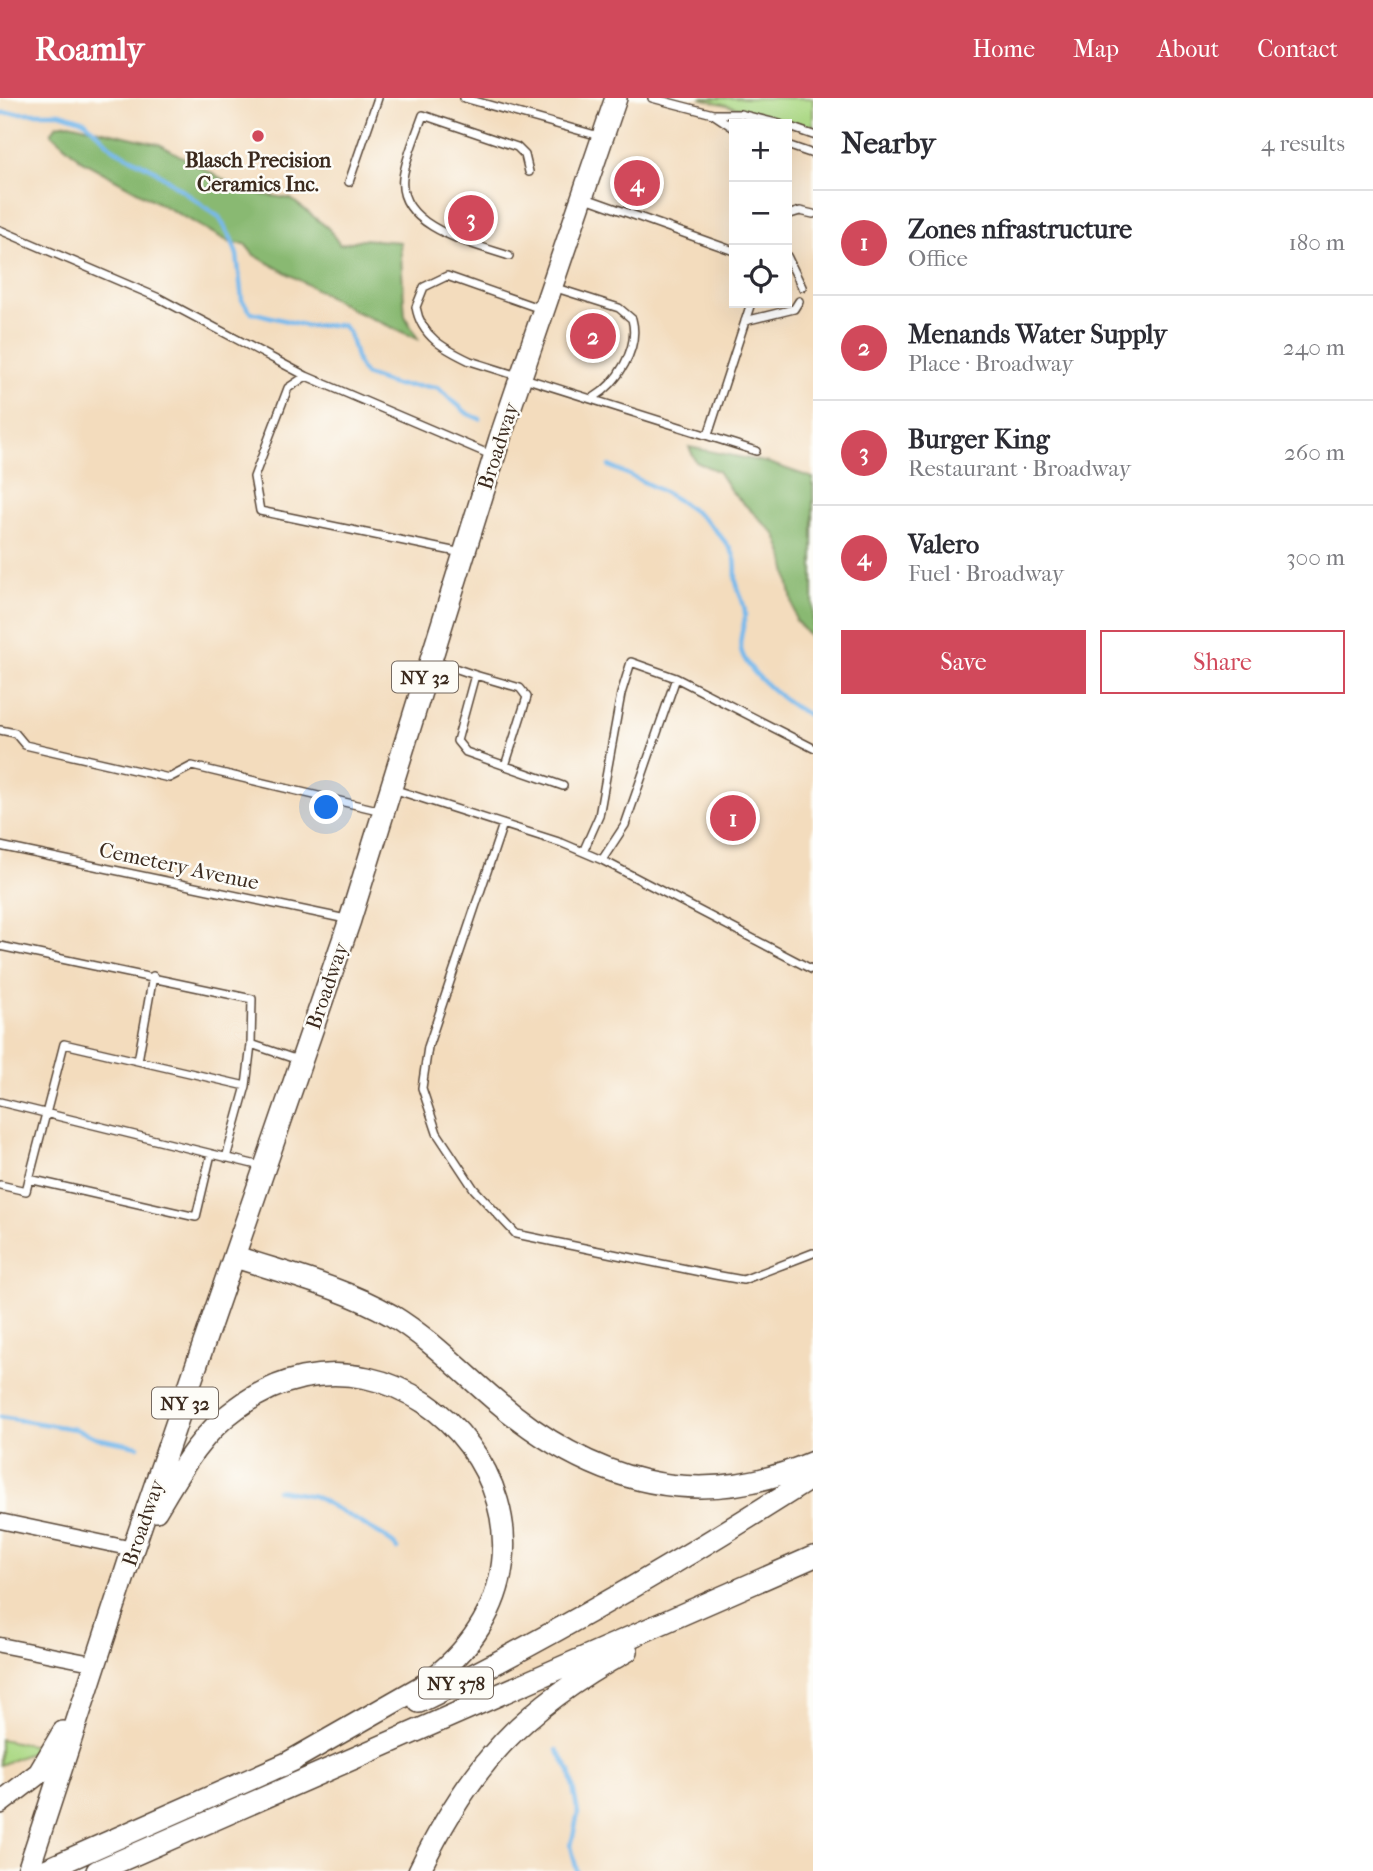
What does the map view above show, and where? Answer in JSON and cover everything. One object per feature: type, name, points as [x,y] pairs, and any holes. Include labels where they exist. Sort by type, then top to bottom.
[{"type":"main road","name":"Broadway","points":[[28,1871],[133,1549],[236,1257],[350,920],[389,788],[495,456],[615,98]]},
{"type":"main road","points":[[236,1257],[340,1293],[390,1315],[535,1431],[603,1469],[653,1484],[703,1488],[752,1482],[813,1462]]},
{"type":"main road","points":[[133,1549],[187,1460],[210,1432],[238,1407],[259,1394],[303,1379],[348,1376],[397,1388],[438,1412],[455,1427],[480,1459],[497,1498],[504,1541],[498,1585],[491,1605],[470,1643],[442,1672],[424,1685],[282,1766]]},
{"type":"main road","name":"NY 378","points":[[43,1871],[282,1766],[438,1692],[587,1614],[735,1527],[813,1477]]},
{"type":"main road","name":"NY 378","points":[[97,1871],[813,1556]]},
{"type":"main road","points":[[419,1871],[444,1821],[474,1775],[531,1713],[597,1668],[747,1586]]},
{"type":"main road","points":[[0,1803],[39,1773],[97,1664]]},
{"type":"main road","points":[[35,1871],[46,1815]]},
{"type":"street","points":[[0,1521],[133,1549]]},
{"type":"street","points":[[0,1645],[97,1664]]},
{"type":"lane","points":[[349,182],[378,98]]},
{"type":"lane","points":[[464,98],[603,137]]},
{"type":"lane","points":[[652,98],[713,114],[740,114],[760,119]]},
{"type":"lane","points":[[713,114],[729,125]]},
{"type":"lane","points":[[509,256],[454,238],[426,222],[404,193],[405,169],[423,115],[517,147],[525,155],[528,172]]},
{"type":"lane","points":[[792,128],[813,135]]},
{"type":"lane","points":[[792,147],[813,154]]},
{"type":"lane","points":[[583,197],[729,249]]},
{"type":"lane","points":[[792,213],[800,211],[813,214]]},
{"type":"lane","points":[[0,230],[159,298],[306,376],[495,456]]},
{"type":"lane","points":[[792,266],[802,287]]},
{"type":"lane","points":[[544,310],[452,276],[433,280],[418,297],[419,317],[429,335],[442,348],[470,361],[522,375],[756,451]]},
{"type":"lane","points":[[552,287],[619,308],[632,319],[633,333],[621,371],[609,387],[593,398]]},
{"type":"lane","points":[[745,321],[794,309],[799,301]]},
{"type":"lane","points":[[708,435],[749,308]]},
{"type":"lane","points":[[306,376],[288,388],[254,477],[260,511],[464,553]]},
{"type":"lane","points":[[430,659],[520,688],[527,697],[505,766]]},
{"type":"lane","points":[[583,852],[599,816],[621,694],[631,662],[676,678],[813,748]]},
{"type":"lane","points":[[475,675],[457,741],[466,752],[563,786]]},
{"type":"lane","points":[[602,860],[625,825],[676,678]]},
{"type":"lane","points":[[0,730],[15,733],[25,745],[169,778],[192,766],[382,811]]},
{"type":"lane","points":[[389,788],[503,824],[602,860],[813,970]]},
{"type":"lane","points":[[503,824],[428,1047],[422,1088],[437,1133],[474,1189],[516,1234],[715,1275],[743,1280],[813,1253]]},
{"type":"lane","name":"Cemetery Avenue","points":[[0,846],[350,920]]},
{"type":"lane","points":[[0,946],[253,999],[246,1086],[226,1158]]},
{"type":"lane","points":[[138,1060],[153,976]]},
{"type":"lane","points":[[0,1185],[26,1191],[64,1044],[246,1086]]},
{"type":"lane","points":[[251,1044],[302,1061]]},
{"type":"lane","points":[[0,1102],[265,1167]]},
{"type":"lane","points":[[29,1179],[196,1217],[211,1154]]},
{"type":"green space","points":[[700,98],[813,98],[813,128],[792,122],[792,119],[779,119]]},
{"type":"green space","points":[[69,123],[159,144],[231,184],[261,194],[291,199],[328,228],[340,245],[362,239],[400,242],[405,316],[418,339],[357,312],[254,255],[245,244],[231,243],[82,161],[51,133],[57,125]]},
{"type":"green space","points":[[689,447],[769,463],[813,478],[813,640],[796,621],[783,554],[776,535],[731,491],[718,471],[696,462]]},
{"type":"green space","points":[[0,1739],[36,1746],[35,1751],[0,1765]]},
{"type":"waterway","points":[[0,113],[60,113],[85,121],[114,149],[154,170],[219,217],[237,255],[242,300],[251,312],[307,326],[342,325],[350,336],[365,375],[395,385],[437,387],[468,414],[480,419]]},
{"type":"waterway","points":[[609,466],[676,499],[706,521],[719,535],[731,550],[735,561],[736,581],[745,612],[740,644],[744,658],[771,688],[793,706],[813,717]]},
{"type":"waterway","points":[[0,1417],[75,1429],[101,1439],[138,1446]]},
{"type":"waterway","points":[[277,1490],[314,1496],[384,1536],[398,1549]]},
{"type":"waterway","points":[[557,1750],[570,1771],[578,1813],[571,1846],[577,1871]]},
{"type":"place","name":"Blasch Precision Ceramics Inc.","points":[[258,136]]},
{"type":"place","name":"Valero","points":[[637,183]]},
{"type":"place","name":"Burger King","points":[[471,218]]},
{"type":"place","name":"Menands Water Supply","points":[[593,336]]},
{"type":"place","name":"Zones nfrastructure","points":[[733,818]]}]
